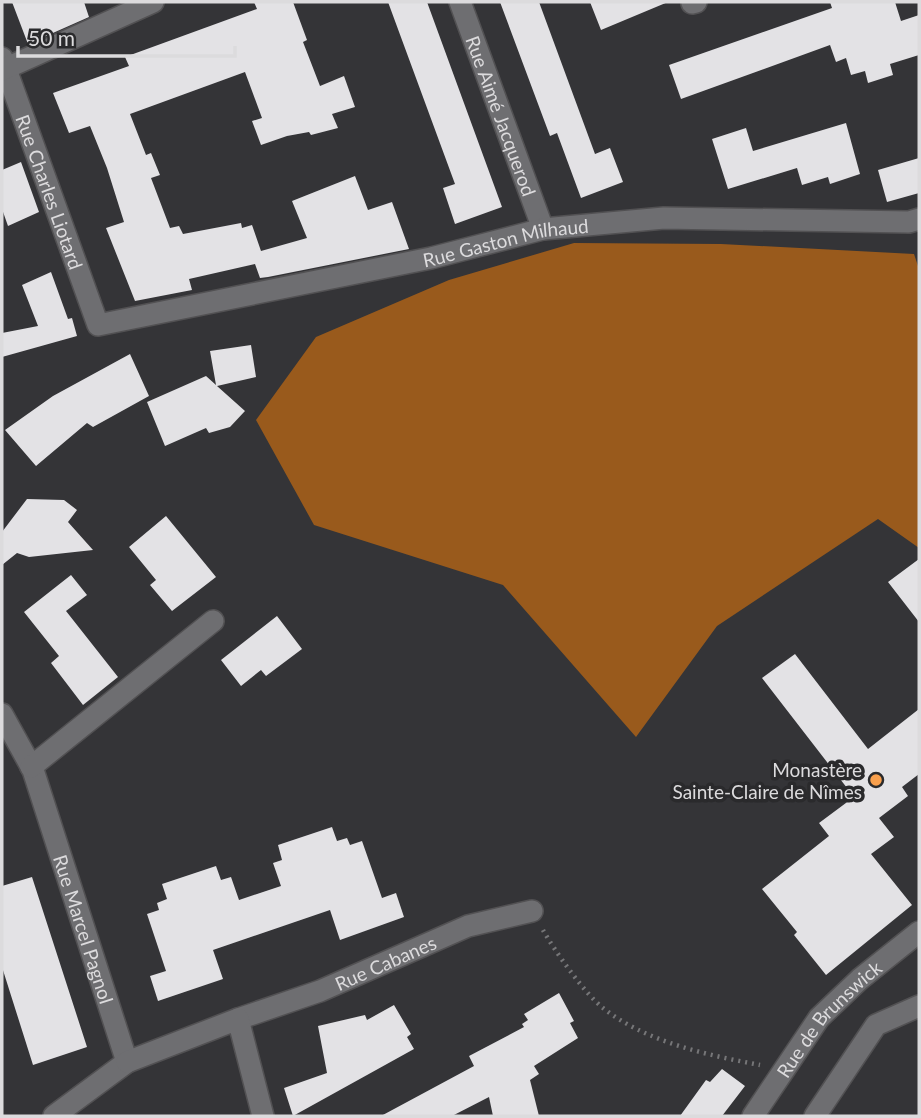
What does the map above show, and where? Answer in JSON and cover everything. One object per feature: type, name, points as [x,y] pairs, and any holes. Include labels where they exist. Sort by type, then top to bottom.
[{"type":"street","points":[[3,66],[153,2]]},
{"type":"street","name":"Rue Aimé Jacquerod","points":[[460,2],[543,229]]},
{"type":"street","name":"Rue Charles Liotard","points":[[3,66],[98,325]]},
{"type":"street","name":"Rue Gaston Milhaud","points":[[98,325],[431,258],[543,229],[664,218],[909,222],[919,219]]},
{"type":"street","points":[[31,767],[213,621]]},
{"type":"street","name":"Rue Marcel Pagnol","points":[[2,714],[31,767],[127,1062]]},
{"type":"street","name":"Rue Cabanes","points":[[127,1062],[320,991],[468,926],[532,911]]},
{"type":"street","name":"Rue de Brunswick","points":[[753,1116],[819,1018],[860,979],[919,932]]},
{"type":"street","points":[[815,1116],[876,1025],[919,1006]]},
{"type":"street","points":[[238,1019],[263,1116]]},
{"type":"street","points":[[54,1116],[127,1062]]},
{"type":"path","points":[[532,911],[550,943],[601,1007],[641,1032],[719,1058],[785,1070]]},
{"type":"shaded area","points":[[574,243],[721,244],[914,254],[919,269],[919,548],[878,519],[717,626],[636,737],[503,585],[314,525],[256,420],[316,337],[449,280]]},
{"type":"building","points":[[12,2],[84,2],[89,17],[28,44]]},
{"type":"building","points":[[254,2],[293,2],[307,40],[303,42],[320,86],[344,76],[355,107],[332,114],[338,128],[311,135],[309,132],[287,136],[261,145],[252,121],[262,118],[245,72],[130,114],[146,155],[151,153],[160,175],[151,178],[170,228],[179,226],[183,234],[241,223],[242,228],[252,225],[261,251],[307,238],[292,201],[355,176],[368,210],[392,202],[409,249],[260,278],[255,264],[189,279],[192,290],[135,301],[106,228],[124,222],[107,168],[90,126],[69,133],[53,93],[129,66],[125,57],[257,9]]},
{"type":"building","points":[[388,2],[427,2],[502,207],[455,224],[443,188],[455,184]]},
{"type":"building","points":[[500,2],[539,2],[595,154],[610,148],[623,182],[581,198],[557,133],[550,136]]},
{"type":"building","points":[[590,2],[668,2],[601,30]]},
{"type":"building","points":[[830,2],[895,2],[901,21],[919,15],[919,55],[890,64],[893,75],[868,83],[865,71],[851,75],[846,58],[836,62],[830,45],[681,99],[669,65],[832,8]]},
{"type":"building","points":[[846,123],[860,174],[830,184],[828,177],[802,185],[797,168],[728,189],[712,139],[746,128],[753,151]]},
{"type":"building","points":[[919,158],[919,193],[887,202],[878,170]]},
{"type":"building","points":[[21,162],[39,212],[8,226],[2,209],[2,170]]},
{"type":"building","points":[[51,272],[68,319],[72,318],[77,336],[2,357],[2,333],[38,326],[22,285]]},
{"type":"building","points":[[251,345],[256,377],[217,386],[245,411],[230,427],[209,433],[206,428],[165,446],[147,402],[206,376],[216,385],[210,351]]},
{"type":"building","points":[[130,354],[149,396],[93,427],[87,423],[36,466],[5,430],[53,396]]},
{"type":"building","points":[[27,499],[64,500],[77,510],[68,522],[93,550],[29,557],[17,553],[2,565],[2,532]]},
{"type":"building","points":[[166,516],[216,577],[172,611],[150,585],[156,580],[129,547]]},
{"type":"building","points":[[919,559],[919,622],[888,582]]},
{"type":"building","points":[[71,575],[87,595],[66,611],[118,677],[83,705],[51,663],[59,656],[24,612]]},
{"type":"building","points":[[277,616],[302,649],[266,676],[261,670],[241,686],[221,660]]},
{"type":"building","points":[[795,654],[868,749],[919,709],[919,774],[902,787],[908,796],[879,818],[894,837],[871,854],[912,905],[826,975],[794,935],[797,932],[762,889],[829,836],[819,823],[854,797],[762,678]]},
{"type":"building","points":[[332,827],[337,841],[347,838],[350,845],[362,841],[382,898],[396,893],[404,917],[340,940],[330,910],[213,950],[223,979],[158,1001],[150,976],[166,971],[147,914],[159,910],[157,903],[167,899],[162,884],[216,866],[221,880],[231,877],[239,900],[281,886],[273,863],[282,860],[278,845]]},
{"type":"building","points":[[32,877],[87,1047],[33,1065],[2,967],[2,886]]},
{"type":"building","points":[[559,993],[574,1021],[570,1023],[578,1038],[534,1066],[539,1074],[530,1080],[539,1116],[493,1116],[489,1097],[452,1116],[381,1116],[474,1066],[469,1056],[524,1027],[522,1024],[528,1020],[524,1014]]},
{"type":"building","points":[[394,1005],[411,1034],[407,1037],[414,1049],[293,1116],[284,1088],[327,1073],[318,1026],[365,1015],[367,1020]]},
{"type":"building","points":[[722,1069],[745,1086],[722,1116],[680,1116],[706,1080],[710,1082]]},
{"type":"place","name":"Monastère Sainte-Claire de Nîmes","points":[[876,780]]}]
